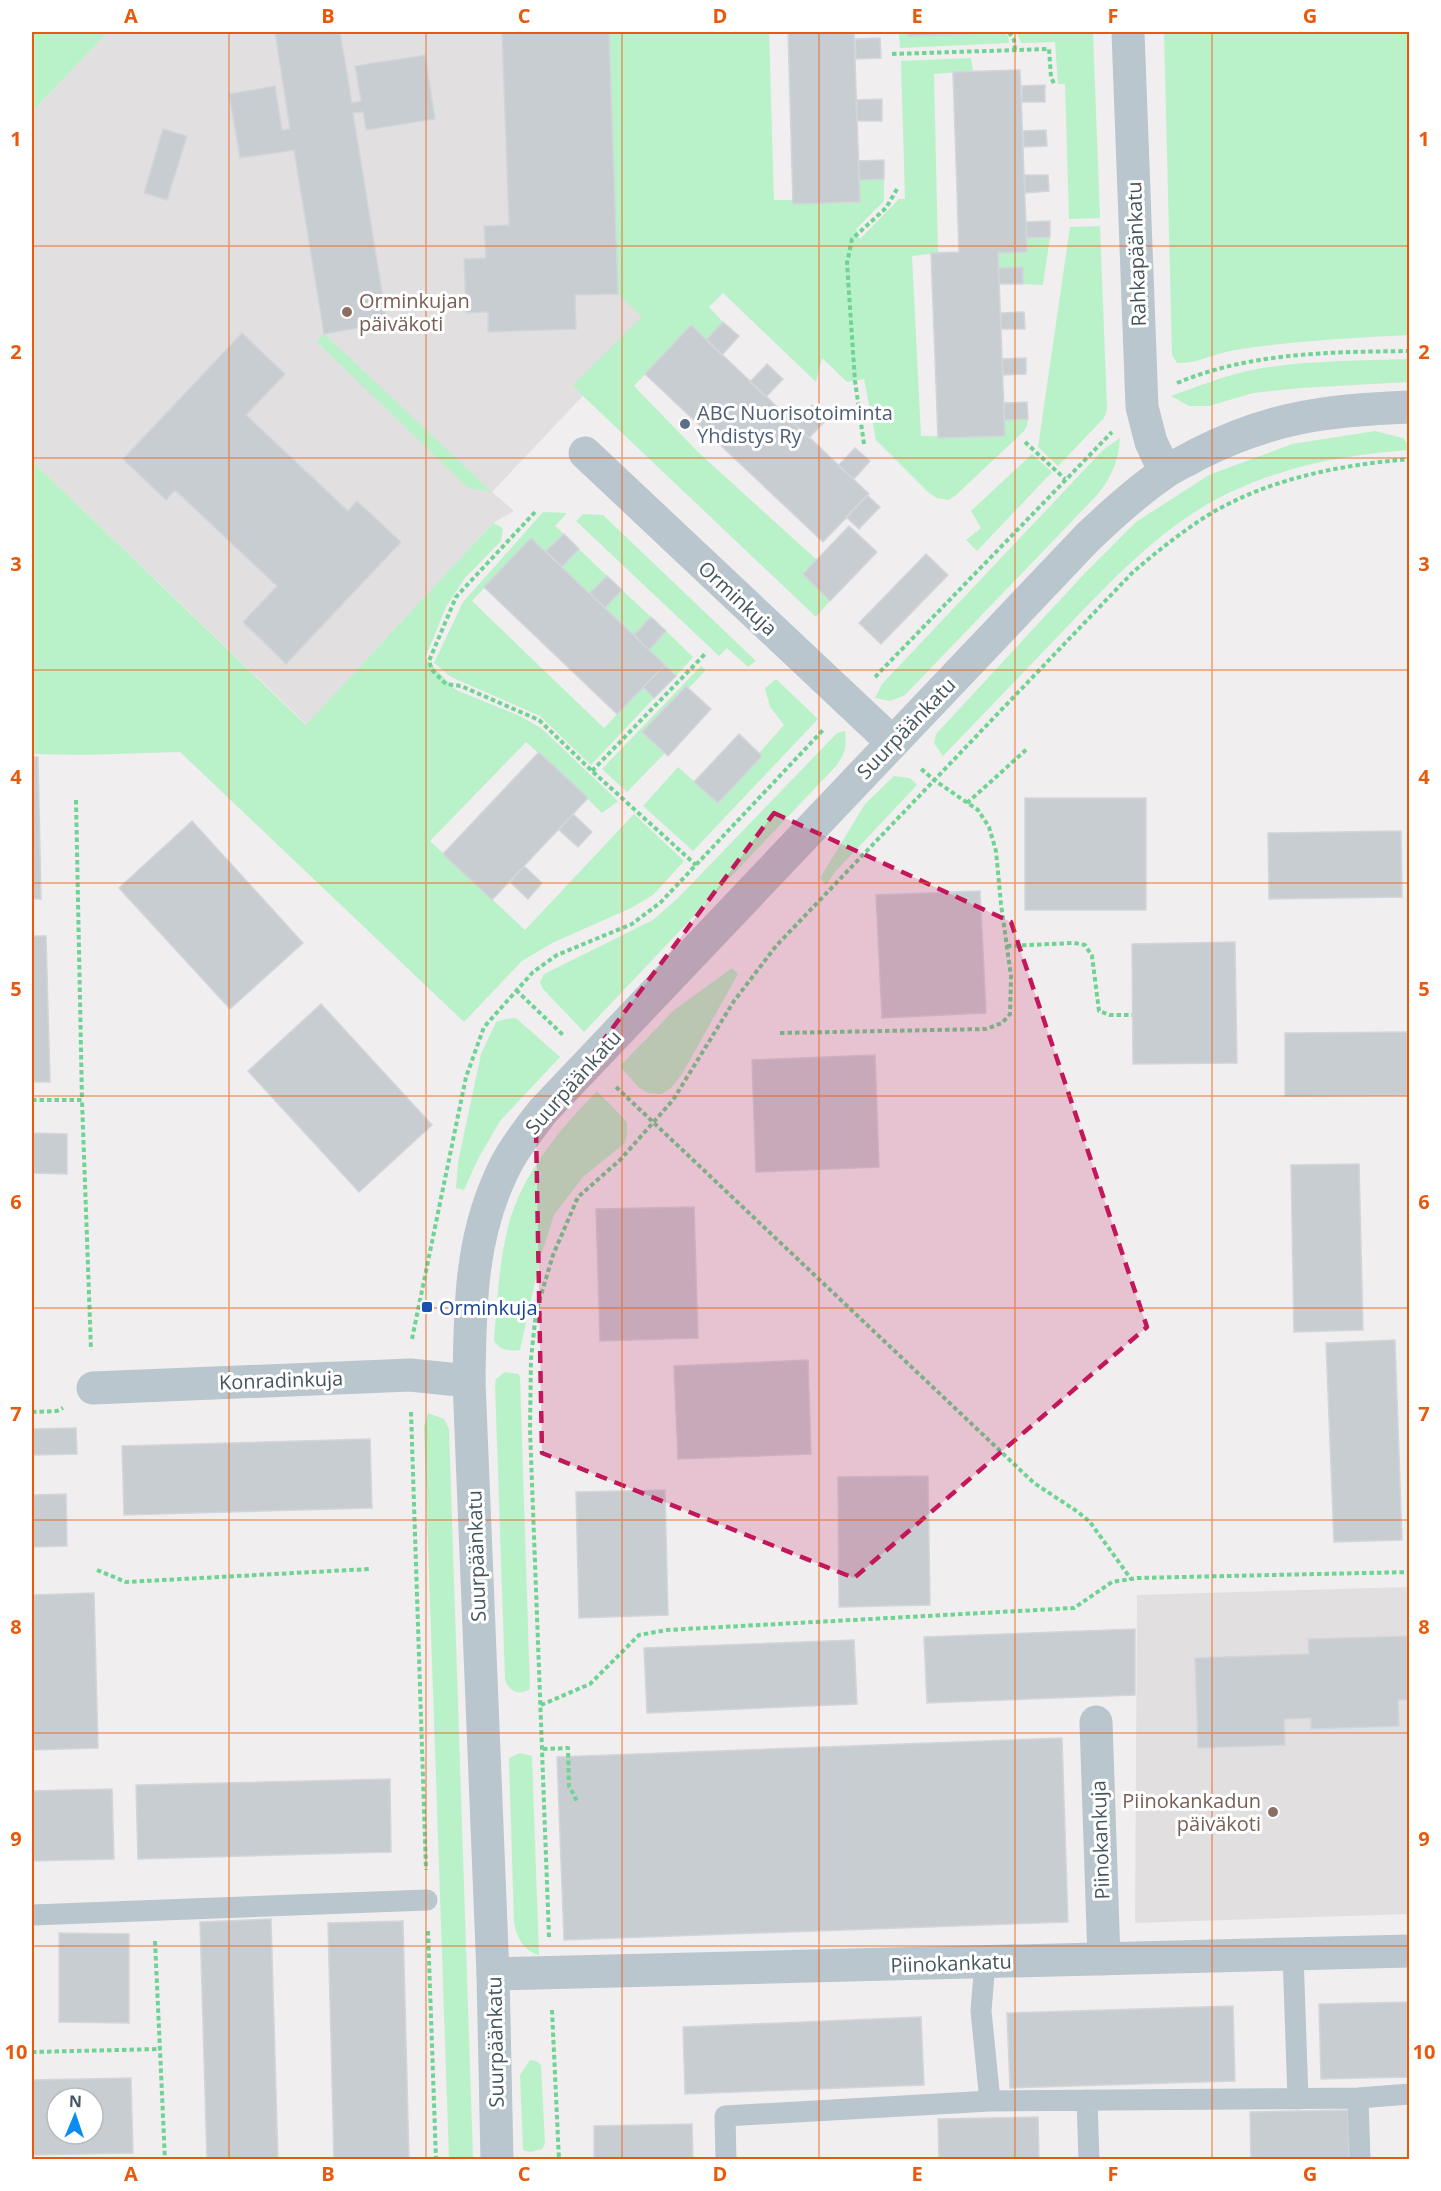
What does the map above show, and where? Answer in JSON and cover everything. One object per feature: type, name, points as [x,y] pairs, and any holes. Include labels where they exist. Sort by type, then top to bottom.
[{"type":"street","name":"Rahkapäänkatu","points":[[1128,32],[1142,407],[1151,442],[1165,472]]},
{"type":"street","name":"Suurpäänkatu","points":[[497,2160],[493,1974],[469,1381],[473,1272],[482,1228],[500,1175],[543,1111],[892,742],[1087,538],[1126,501],[1165,472],[1225,441],[1272,424],[1350,409],[1410,407]]},
{"type":"street","name":"Orminkuja","points":[[585,453],[892,742]]},
{"type":"street","name":"Konradinkuja","points":[[93,1388],[410,1375],[469,1381]]},
{"type":"street","name":"Piinokankuja","points":[[1096,1722],[1104,1959]]},
{"type":"street","name":"Piinokankatu","points":[[493,1974],[1410,1951]]},
{"type":"lane","points":[[32,1915],[427,1900]]},
{"type":"lane","points":[[1293,1954],[1298,2098]]},
{"type":"lane","points":[[985,1962],[981,2011],[990,2101]]},
{"type":"lane","points":[[726,2160],[725,2116],[990,2101],[1358,2098],[1410,2094]]},
{"type":"lane","points":[[1358,2098],[1360,2160]]},
{"type":"lane","points":[[1087,2100],[1089,2160]]},
{"type":"path","points":[[1010,32],[1015,50]]},
{"type":"path","points":[[892,54],[1049,49],[1051,77],[1055,86]]},
{"type":"path","points":[[864,444],[855,381],[848,263],[852,239],[886,208],[897,189]]},
{"type":"path","points":[[1169,386],[1202,372],[1282,356],[1410,351]]},
{"type":"path","points":[[870,683],[1114,430]]},
{"type":"path","points":[[1025,442],[1065,479]]},
{"type":"path","points":[[549,1945],[542,1705],[530,1429],[531,1365],[536,1312],[553,1255],[578,1197],[620,1160],[673,1100],[734,1001],[776,946],[1132,573],[1165,544],[1189,528],[1230,503],[1270,486],[1318,472],[1373,462],[1410,459]]},
{"type":"path","points":[[535,512],[456,597],[429,661],[432,670],[446,684],[461,686],[539,720],[696,865]]},
{"type":"path","points":[[592,771],[705,654]]},
{"type":"path","points":[[780,1034],[986,1029],[1002,1023],[1010,1014],[1011,976],[996,851],[989,827],[978,810],[934,780],[892,742]]},
{"type":"path","points":[[967,803],[1027,749]]},
{"type":"path","points":[[76,800],[82,1100],[93,1388]]},
{"type":"path","points":[[1007,946],[1074,943],[1084,945],[1092,956],[1099,1011],[1110,1015],[1132,1015]]},
{"type":"path","points":[[516,990],[563,1036]]},
{"type":"path","points":[[611,1082],[1034,1483],[1090,1522],[1131,1579]]},
{"type":"path","points":[[32,1100],[82,1100]]},
{"type":"path","points":[[97,1570],[126,1582],[369,1569]]},
{"type":"path","points":[[542,1705],[590,1684],[639,1635],[678,1629],[1074,1608],[1112,1582],[1131,1579],[1410,1572]]},
{"type":"path","points":[[543,1749],[568,1748],[569,1786],[578,1803]]},
{"type":"path","points":[[154,1910],[165,2160]]},
{"type":"path","points":[[553,2020],[559,2160]]},
{"type":"path","points":[[32,2052],[160,2049]]},
{"type":"highlighted area","points":[[774,813],[1011,922],[1147,1327],[854,1578],[542,1453],[536,1130]]},
{"type":"shaded area","name":"Orminkujan päiväkoti","points":[[108,32],[609,32],[610,70],[742,228],[492,492],[514,511],[493,523],[307,725],[32,461],[32,112]]},
{"type":"shaded area","name":"Piinokankadun päiväkoti","points":[[1409,1587],[1409,1914],[1135,1923],[1137,1595]]},
{"type":"green space","points":[[32,32],[108,32],[32,112]]},
{"type":"green space","points":[[609,32],[769,32],[774,200],[793,200],[793,204],[859,202],[859,180],[884,179],[884,201],[856,229],[860,239],[899,199],[905,199],[901,61],[971,58],[973,71],[934,74],[938,253],[912,256],[921,436],[938,436],[938,438],[1004,420],[1028,419],[1024,431],[955,496],[948,500],[937,498],[929,493],[876,440],[864,379],[847,382],[822,358],[816,382],[723,293],[709,307],[723,322],[706,340],[691,326],[634,386],[699,453],[817,560],[803,574],[830,601],[816,617],[573,385],[642,317],[618,294]]},
{"type":"green space","points":[[899,32],[908,32],[909,36],[1004,32],[1008,36],[1009,43],[900,48]]},
{"type":"green space","points":[[1017,32],[1093,32],[1100,218],[1069,219],[1065,84],[1058,84],[1055,42],[1021,43]]},
{"type":"green space","points":[[1164,32],[1409,32],[1409,335],[1278,344],[1235,350],[1192,362],[1177,363],[1172,355]]},
{"type":"green space","points":[[1100,226],[1107,409],[1104,418],[1058,466],[1038,447],[1070,227]]},
{"type":"green space","points":[[1050,237],[1043,285],[1023,284],[1022,267],[998,268],[998,253],[1027,252],[1027,238]]},
{"type":"green space","points":[[324,334],[491,492],[468,488],[316,341]]},
{"type":"green space","points":[[1409,359],[1409,382],[1253,393],[1209,406],[1189,406],[1171,396],[1228,376],[1267,367]]},
{"type":"green space","points":[[1375,431],[1403,438],[1409,445],[1409,450],[1324,461],[1263,479],[1216,500],[1191,514],[1168,531],[1103,590],[943,756],[934,743],[936,734],[1086,572],[1136,522],[1209,475],[1292,444]]},
{"type":"green space","points":[[1120,438],[1113,469],[1097,495],[905,695],[890,701],[875,698],[882,684],[1103,450]]},
{"type":"green space","points":[[1032,454],[1052,472],[977,551],[966,540],[981,528],[971,511]]},
{"type":"green space","points":[[32,461],[306,725],[493,523],[503,528],[501,541],[465,578],[446,607],[425,658],[456,690],[520,716],[541,728],[618,801],[602,813],[540,752],[538,753],[526,742],[430,841],[525,930],[634,814],[684,861],[653,895],[631,908],[552,943],[522,961],[464,1022],[180,752],[32,754]]},
{"type":"green space","points":[[543,512],[567,513],[555,526],[564,534],[546,551],[531,538],[472,601],[604,728],[643,687],[654,698],[591,765],[540,716],[451,677],[434,663],[463,602]]},
{"type":"green space","points":[[583,514],[603,515],[756,661],[748,667],[727,648],[719,656],[576,521]]},
{"type":"green space","points":[[579,549],[607,576],[590,593],[562,567]]},
{"type":"green space","points":[[622,590],[651,617],[634,635],[605,608]]},
{"type":"green space","points":[[666,631],[693,657],[676,676],[649,650]]},
{"type":"green space","points":[[701,666],[706,670],[689,688],[685,686],[642,732],[665,753],[627,792],[602,769]]},
{"type":"green space","points":[[776,679],[818,719],[693,851],[643,806],[678,767],[718,803],[762,756],[759,753],[784,725],[770,707],[765,688]]},
{"type":"green space","points":[[845,731],[845,750],[836,766],[584,1032],[543,989],[540,982],[544,974],[653,920],[678,898],[837,733]]},
{"type":"green space","points":[[894,776],[910,778],[917,785],[835,872],[826,885],[820,878],[865,804]]},
{"type":"green space","points":[[732,968],[738,974],[682,1074],[670,1089],[661,1094],[649,1093],[639,1088],[620,1066],[674,1010]]},
{"type":"green space","points":[[516,1018],[560,1057],[500,1121],[478,1159],[464,1190],[456,1188],[458,1162],[481,1054],[496,1022]]},
{"type":"green space","points":[[597,1091],[627,1122],[625,1143],[583,1177],[554,1215],[540,1259],[520,1350],[506,1350],[494,1341],[499,1282],[509,1223],[534,1168],[570,1120]]},
{"type":"green space","points":[[505,1372],[518,1374],[520,1377],[530,1689],[522,1692],[508,1687],[505,1679],[495,1384],[496,1379]]},
{"type":"green space","points":[[428,1413],[444,1419],[449,1429],[473,2159],[449,2159],[424,1427]]},
{"type":"green space","points":[[520,1753],[532,1756],[539,1955],[522,1943],[514,1923],[509,1758]]},
{"type":"green space","points":[[530,2060],[541,2065],[545,2144],[542,2149],[530,2152],[523,2150],[520,2075]]},
{"type":"building","points":[[275,32],[340,32],[352,103],[361,101],[355,66],[425,55],[435,119],[366,130],[363,112],[353,113],[387,323],[324,334],[294,150],[240,158],[229,94],[275,86],[282,130],[290,129]]},
{"type":"building","points":[[502,32],[609,32],[618,294],[575,295],[576,329],[488,332],[488,312],[466,313],[464,259],[486,258],[484,226],[509,225]]},
{"type":"building","points":[[788,32],[854,32],[860,202],[793,204]]},
{"type":"building","points":[[908,32],[972,32],[972,34],[908,36]]},
{"type":"building","points":[[880,38],[881,58],[856,59],[855,39]]},
{"type":"building","points":[[1020,70],[1027,252],[998,253],[1005,436],[938,438],[931,253],[959,252],[953,72]]},
{"type":"building","points":[[1045,85],[1045,102],[1022,102],[1022,86]]},
{"type":"building","points":[[882,99],[882,121],[857,121],[856,100]]},
{"type":"building","points":[[163,129],[187,136],[167,200],[144,193]]},
{"type":"building","points":[[1046,130],[1047,146],[1024,147],[1023,131]]},
{"type":"building","points":[[884,160],[884,179],[859,180],[858,161]]},
{"type":"building","points":[[1025,175],[1048,175],[1049,191],[1025,193]]},
{"type":"building","points":[[1050,221],[1050,237],[1027,238],[1026,222]]},
{"type":"building","points":[[1023,267],[1023,284],[999,284],[998,268]]},
{"type":"building","points":[[1024,312],[1025,329],[1001,329],[1001,313]]},
{"type":"building","points":[[723,322],[739,336],[722,355],[706,340]]},
{"type":"building","points":[[691,325],[869,494],[823,542],[645,374]]},
{"type":"building","points":[[242,333],[285,374],[246,415],[348,511],[357,501],[401,542],[286,664],[243,622],[277,586],[175,490],[166,500],[123,459]]},
{"type":"building","points":[[1026,358],[1026,374],[1003,375],[1002,359]]},
{"type":"building","points":[[767,364],[783,379],[766,397],[750,382]]},
{"type":"building","points":[[1027,402],[1028,419],[1004,420],[1004,403]]},
{"type":"building","points":[[812,405],[827,419],[809,438],[794,424]]},
{"type":"building","points":[[855,448],[870,461],[854,479],[838,466]]},
{"type":"building","points":[[867,495],[880,507],[859,529],[846,517]]},
{"type":"building","points":[[849,526],[877,552],[830,601],[803,574]]},
{"type":"building","points":[[564,534],[579,549],[562,567],[546,551]]},
{"type":"building","points":[[531,538],[665,665],[617,714],[484,587]]},
{"type":"building","points":[[926,554],[948,575],[881,644],[859,623]]},
{"type":"building","points":[[607,576],[622,590],[605,608],[590,593]]},
{"type":"building","points":[[651,617],[666,631],[649,650],[634,635]]},
{"type":"building","points":[[665,665],[676,676],[654,698],[643,687]]},
{"type":"building","points":[[686,686],[711,709],[668,756],[642,732]]},
{"type":"building","points":[[739,734],[762,756],[718,803],[694,782]]},
{"type":"building","points":[[539,752],[588,798],[492,900],[443,854]]},
{"type":"building","points":[[32,757],[38,757],[41,899],[32,899]]},
{"type":"building","points":[[1025,798],[1146,798],[1146,910],[1025,910]]},
{"type":"building","points":[[573,814],[592,832],[578,847],[559,830]]},
{"type":"building","points":[[192,821],[303,943],[230,1009],[119,888]]},
{"type":"building","points":[[1401,831],[1402,897],[1269,899],[1268,833]]},
{"type":"building","points":[[524,866],[542,883],[528,899],[510,882]]},
{"type":"building","points":[[980,891],[986,1013],[882,1018],[876,895]]},
{"type":"building","points":[[32,936],[46,936],[50,1082],[32,1082]]},
{"type":"building","points":[[1235,942],[1237,1063],[1133,1064],[1132,944]]},
{"type":"building","points":[[321,1004],[432,1125],[359,1192],[248,1071]]},
{"type":"building","points":[[1410,1032],[1410,1095],[1285,1096],[1285,1033]]},
{"type":"building","points":[[875,1055],[879,1167],[756,1172],[752,1060]]},
{"type":"building","points":[[32,1133],[67,1134],[67,1174],[32,1173]]},
{"type":"building","points":[[1359,1164],[1363,1330],[1294,1332],[1291,1165]]},
{"type":"building","points":[[694,1207],[698,1338],[600,1341],[596,1209]]},
{"type":"building","points":[[1395,1340],[1402,1540],[1334,1542],[1326,1343]]},
{"type":"building","points":[[808,1360],[811,1454],[678,1459],[674,1366]]},
{"type":"building","points":[[76,1428],[77,1454],[32,1455],[32,1429]]},
{"type":"building","points":[[370,1439],[372,1508],[124,1515],[122,1446]]},
{"type":"building","points":[[928,1476],[930,1605],[839,1607],[838,1477]]},
{"type":"building","points":[[665,1490],[668,1615],[579,1618],[576,1492]]},
{"type":"building","points":[[66,1494],[67,1546],[32,1547],[32,1495]]},
{"type":"building","points":[[94,1593],[98,1748],[32,1750],[32,1595]]},
{"type":"building","points":[[1135,1629],[1135,1695],[927,1703],[924,1637]]},
{"type":"building","points":[[1410,1636],[1410,1700],[1398,1700],[1399,1726],[1311,1729],[1311,1718],[1284,1719],[1285,1745],[1198,1748],[1195,1658],[1309,1654],[1308,1639]]},
{"type":"building","points":[[854,1640],[857,1704],[647,1713],[644,1648]]},
{"type":"building","points":[[1062,1738],[1068,1922],[564,1940],[557,1757]]},
{"type":"building","points":[[390,1779],[391,1852],[138,1859],[136,1785]]},
{"type":"building","points":[[112,1789],[114,1859],[32,1861],[32,1791]]},
{"type":"building","points":[[271,1919],[278,2160],[207,2160],[200,1922]]},
{"type":"building","points":[[403,1921],[409,2160],[334,2160],[328,1923]]},
{"type":"building","points":[[59,1933],[129,1934],[129,2023],[59,2022]]},
{"type":"building","points":[[1410,2002],[1410,2077],[1321,2079],[1319,2004]]},
{"type":"building","points":[[1233,2006],[1235,2081],[1010,2088],[1007,2013]]},
{"type":"building","points":[[921,2017],[924,2085],[685,2094],[683,2027]]},
{"type":"building","points":[[131,2078],[133,2153],[32,2155],[32,2080]]},
{"type":"building","points":[[1348,2110],[1349,2160],[1251,2160],[1250,2112]]},
{"type":"building","points":[[1038,2117],[1039,2160],[939,2160],[938,2119]]},
{"type":"building","points":[[692,2124],[693,2160],[594,2160],[594,2126]]},
{"type":"place","name":"Orminkujan päiväkoti","points":[[347,312]]},
{"type":"place","name":"ABC Nuorisotoiminta Yhdistys Ry","points":[[685,424]]},
{"type":"place","name":"Orminkuja","points":[[427,1307]]},
{"type":"place","name":"Piinokankadun päiväkoti","points":[[1273,1812]]}]
